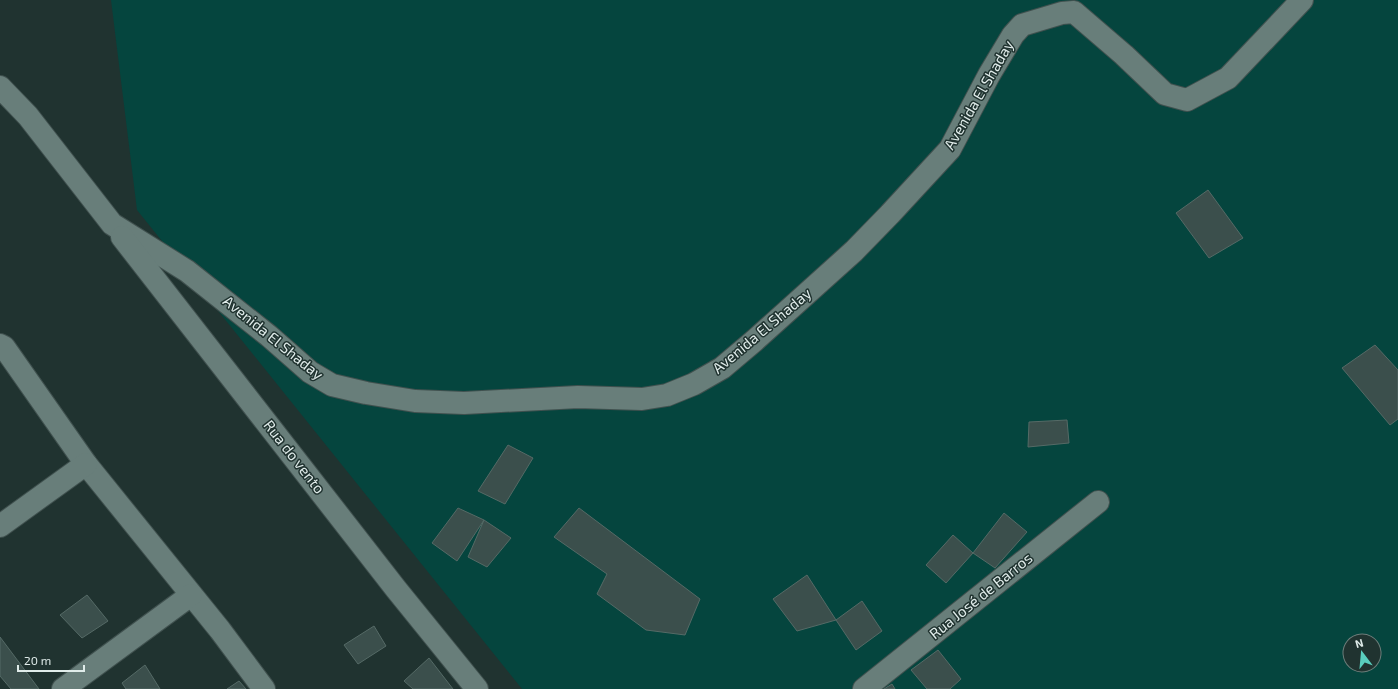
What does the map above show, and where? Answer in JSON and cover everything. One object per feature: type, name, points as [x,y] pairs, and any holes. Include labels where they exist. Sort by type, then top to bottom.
[{"type":"street","name":"Avenida El Shaday","points":[[0,87],[28,116],[112,224],[186,271],[269,336],[310,372],[332,384],[366,393],[415,401],[464,403],[578,397],[642,399],[667,394],[694,384],[722,368],[854,251],[950,149],[989,75],[1013,35],[1022,25],[1062,13],[1074,12],[1124,55],[1165,94],[1187,100],[1228,78],[1302,0]]},
{"type":"street","name":"Rua do vento","points":[[112,224],[396,589],[477,689]]},
{"type":"street","points":[[0,345],[4,347],[86,464],[220,630],[264,689]]},
{"type":"street","points":[[0,526],[86,464]]},
{"type":"street","name":"Rua José de Barros","points":[[864,689],[1098,502]]},
{"type":"street","points":[[63,689],[191,595]]},
{"type":"green space","points":[[111,0],[1398,0],[1398,689],[522,689],[137,210]]},
{"type":"building","points":[[1208,190],[1243,238],[1209,258],[1176,213]]},
{"type":"building","points":[[1375,345],[1398,370],[1398,419],[1390,425],[1342,368]]},
{"type":"building","points":[[1067,420],[1069,443],[1028,447],[1029,422]]},
{"type":"building","points":[[508,445],[533,458],[505,504],[478,491]]},
{"type":"building","points":[[458,508],[484,520],[457,561],[432,543]]},
{"type":"building","points":[[579,508],[700,599],[685,635],[646,630],[597,594],[607,574],[554,537]]},
{"type":"building","points":[[1004,513],[1027,532],[995,568],[973,553]]},
{"type":"building","points":[[484,520],[511,538],[487,567],[468,557]]},
{"type":"building","points":[[953,535],[973,553],[946,583],[926,565]]},
{"type":"building","points":[[807,575],[836,620],[797,631],[773,599]]},
{"type":"building","points":[[87,595],[108,621],[82,638],[60,615]]},
{"type":"building","points":[[862,601],[882,631],[856,650],[836,620]]},
{"type":"building","points":[[374,626],[386,646],[358,664],[344,645]]},
{"type":"building","points":[[0,637],[39,689],[11,689],[0,676]]},
{"type":"building","points":[[938,650],[961,679],[950,689],[927,689],[911,670]]},
{"type":"building","points":[[429,658],[453,689],[413,689],[404,681]]},
{"type":"building","points":[[145,665],[160,689],[126,689],[122,683]]},
{"type":"building","points":[[239,681],[246,689],[227,689]]},
{"type":"building","points":[[892,684],[895,689],[884,689]]}]
